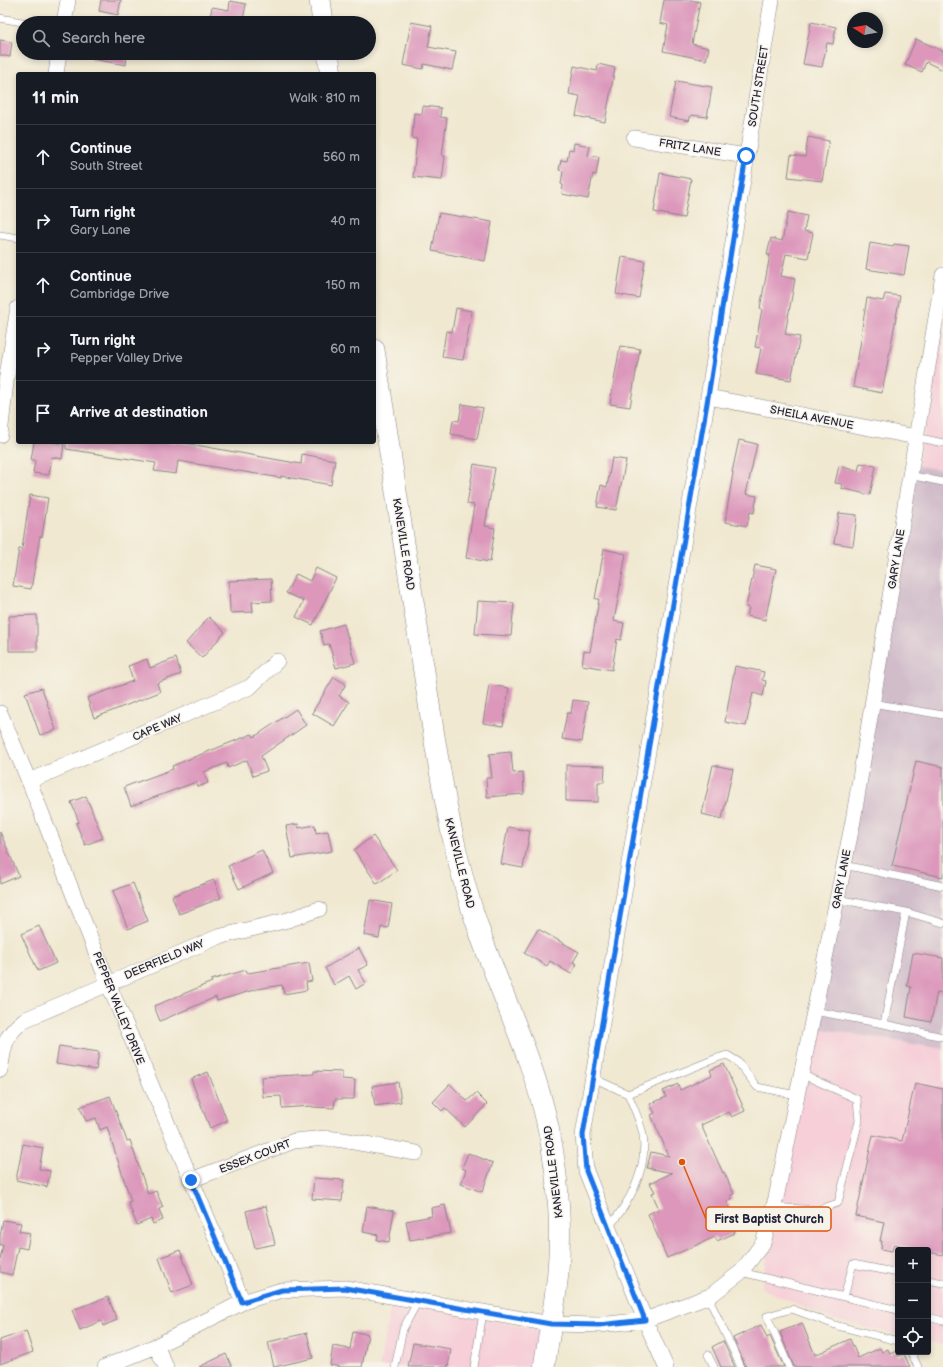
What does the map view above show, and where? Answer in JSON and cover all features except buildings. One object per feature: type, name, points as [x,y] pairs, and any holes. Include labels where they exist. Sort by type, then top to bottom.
[{"type":"main road","points":[[320,0],[322,16]]},
{"type":"main road","points":[[329,60],[331,72]]},
{"type":"main road","name":"KANEVILLE ROAD","points":[[376,375],[378,400],[442,788],[453,839],[465,888],[494,972],[535,1077],[548,1127],[556,1180],[559,1230],[556,1289],[544,1367]]},
{"type":"street","points":[[65,16],[68,0]]},
{"type":"street","name":"SOUTH STREET","points":[[666,1367],[645,1320],[586,1171],[583,1135],[708,397],[772,0]]},
{"type":"street","points":[[56,72],[59,60]]},
{"type":"street","name":"FRITZ LANE","points":[[634,138],[746,156]]},
{"type":"street","name":"GARY LANE","points":[[105,1367],[156,1346],[242,1302],[282,1290],[345,1288],[551,1324],[599,1325],[645,1320],[708,1297],[741,1272],[763,1243],[773,1206],[853,821],[943,275]]},
{"type":"street","points":[[0,435],[12,383],[11,356],[16,322]]},
{"type":"street","name":"SHEILA AVENUE","points":[[708,397],[916,437]]},
{"type":"street","name":"CAPE WAY","points":[[29,781],[250,687],[277,661]]},
{"type":"street","name":"PEPPER VALLEY DRIVE","points":[[0,713],[29,781],[108,983],[242,1302]]},
{"type":"street","name":"DEERFIELD WAY","points":[[0,1070],[8,1036],[13,1028],[24,1020],[218,937],[288,920],[319,909]]},
{"type":"street","name":"ESSEX COURT","points":[[191,1180],[294,1141],[311,1138],[342,1140],[416,1153]]},
{"type":"street","points":[[156,1346],[166,1367]]},
{"type":"lane","points":[[0,18],[16,21]]},
{"type":"lane","points":[[0,235],[16,238]]},
{"type":"lane","points":[[916,437],[943,443]]},
{"type":"lane","points":[[909,475],[943,482]]},
{"type":"lane","points":[[872,703],[943,715]]},
{"type":"lane","points":[[844,865],[943,886]]},
{"type":"lane","points":[[837,899],[906,912],[943,923]]},
{"type":"lane","points":[[884,1024],[906,912]]},
{"type":"lane","points":[[814,1011],[943,1037]]},
{"type":"lane","points":[[628,1094],[717,1058],[727,1056],[737,1061],[757,1087],[796,1094]]},
{"type":"lane","points":[[773,1206],[817,1210],[838,1203],[859,1121],[857,1100],[801,1074]]},
{"type":"lane","points":[[593,1078],[628,1094],[643,1135],[643,1163],[634,1190],[620,1214],[608,1229]]},
{"type":"lane","points":[[844,1297],[853,1264],[895,1272]]},
{"type":"lane","points":[[741,1272],[895,1309]]},
{"type":"lane","points":[[931,1281],[943,1283]]},
{"type":"lane","points":[[708,1297],[741,1367]]},
{"type":"lane","points":[[395,1367],[402,1329],[418,1301]]},
{"type":"lane","points":[[789,1367],[767,1316],[792,1309],[838,1326],[895,1340]]},
{"type":"lane","points":[[474,1367],[483,1312]]},
{"type":"lane","points":[[931,1318],[943,1321]]},
{"type":"lane","points":[[708,1354],[714,1367]]},
{"type":"lane","points":[[912,1355],[918,1367]]},
{"type":"shaded area","points":[[943,313],[943,470],[918,466]]},
{"type":"shaded area","points":[[918,466],[943,470],[943,1049],[816,1028]]},
{"type":"shaded area","points":[[816,1028],[943,1049],[943,1345],[931,1343],[931,1247],[895,1247],[895,1334],[834,1320],[761,1288]]},
{"type":"shaded area","points":[[392,1301],[545,1330],[539,1367],[379,1367]]},
{"type":"place","name":"First Baptist Church","points":[[682,1162]]},
{"type":"route","points":[[191,1180],[242,1302],[282,1290],[345,1288],[551,1324],[599,1325],[645,1320],[586,1171],[583,1135],[708,397],[746,156]]}]
